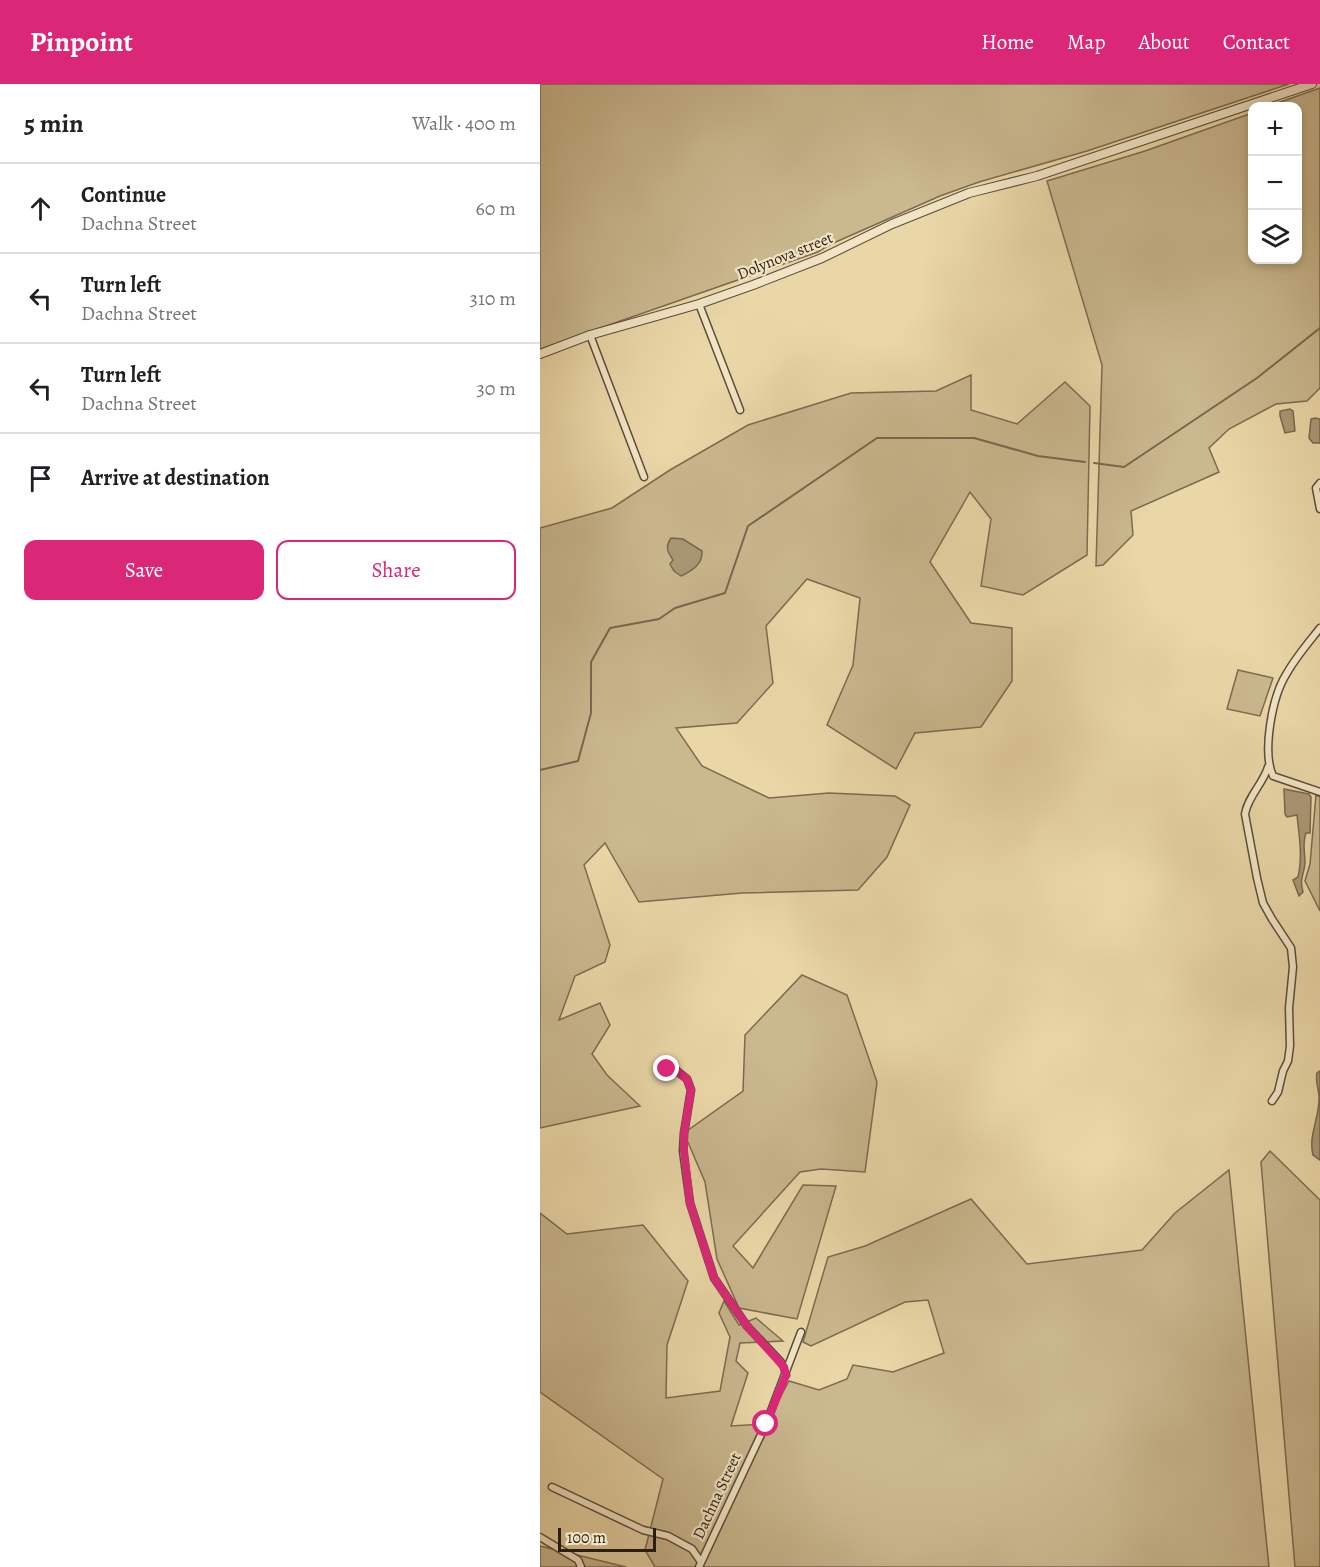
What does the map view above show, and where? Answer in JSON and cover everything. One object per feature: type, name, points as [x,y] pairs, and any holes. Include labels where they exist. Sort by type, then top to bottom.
[{"type":"street","name":"Dolynova street","points":[[540,354],[590,335],[699,304],[822,258],[932,206],[969,193],[1037,176],[1312,84]]},
{"type":"street","points":[[699,304],[740,410]]},
{"type":"street","points":[[590,335],[644,477]]},
{"type":"street","points":[[1320,483],[1316,488],[1320,509]]},
{"type":"street","points":[[1272,1101],[1278,1092],[1282,1071],[1288,1061],[1289,1008],[1293,967],[1291,948],[1263,903],[1245,814],[1247,805],[1265,778],[1268,767],[1269,730],[1286,674],[1320,628]]},
{"type":"street","points":[[1268,767],[1273,776],[1320,792]]},
{"type":"street","points":[[667,1069],[676,1071],[687,1079],[691,1090],[684,1133],[690,1203],[714,1278],[747,1326],[780,1361],[786,1375]]},
{"type":"street","name":"Dachna Street","points":[[700,1564],[766,1424],[801,1332]]},
{"type":"street","name":"Dachna Street","points":[[552,1487],[643,1530],[668,1536],[692,1549],[700,1564]]},
{"type":"street","points":[[540,1537],[578,1560],[581,1567]]},
{"type":"shaded area","points":[[540,84],[1289,84],[1087,151],[979,182],[940,196],[818,252],[540,349]]},
{"type":"shaded area","points":[[1320,88],[1320,388],[1307,401],[1276,404],[1229,429],[1209,448],[1219,472],[1131,511],[1133,535],[1103,565],[1096,566],[1102,365],[1047,181],[1145,151],[1248,114],[1248,264],[1302,264],[1302,102],[1280,102]]},
{"type":"shaded area","points":[[971,375],[971,410],[1017,424],[1065,382],[1090,406],[1087,555],[1023,595],[981,586],[991,519],[970,492],[930,562],[971,623],[1012,628],[1012,681],[981,727],[915,733],[896,769],[827,725],[853,665],[860,598],[807,579],[766,626],[773,683],[737,723],[676,728],[702,766],[769,798],[829,793],[895,796],[910,805],[887,857],[858,890],[742,893],[639,902],[605,843],[584,865],[610,945],[605,962],[575,976],[559,1020],[600,1003],[610,1025],[592,1054],[607,1075],[640,1106],[540,1128],[540,528],[612,508],[670,470],[748,425],[851,393],[936,391]]},
{"type":"shaded area","points":[[1290,409],[1293,411],[1295,431],[1285,433],[1280,411]]},
{"type":"shaded area","points":[[1311,419],[1320,419],[1320,443],[1313,443],[1309,438]]},
{"type":"shaded area","points":[[671,538],[683,539],[702,551],[699,563],[681,576],[670,564],[673,560],[667,547]]},
{"type":"shaded area","points":[[1238,670],[1273,678],[1260,716],[1227,709]]},
{"type":"shaded area","points":[[1284,789],[1309,794],[1311,797],[1310,833],[1306,833],[1304,840],[1305,863],[1301,883],[1303,892],[1299,896],[1293,880],[1298,877],[1300,861],[1297,815],[1287,817],[1285,814]]},
{"type":"shaded area","points":[[1316,795],[1320,797],[1320,911],[1305,881],[1310,864]]},
{"type":"shaded area","points":[[802,975],[847,995],[877,1082],[865,1172],[821,1169],[800,1172],[733,1246],[753,1268],[803,1185],[836,1186],[797,1319],[739,1308],[717,1259],[705,1182],[684,1133],[743,1091],[745,1035]]},
{"type":"shaded area","points":[[1320,1071],[1320,1160],[1313,1155],[1312,1148],[1319,1104],[1317,1073]]},
{"type":"shaded area","points":[[1270,1151],[1320,1200],[1320,1567],[1295,1567],[1261,1162]]},
{"type":"shaded area","points":[[1229,1170],[1269,1567],[655,1567],[645,1550],[663,1479],[540,1392],[540,1213],[567,1234],[643,1225],[688,1281],[667,1345],[666,1398],[720,1391],[730,1337],[719,1313],[724,1301],[739,1325],[756,1318],[783,1341],[740,1343],[736,1361],[748,1373],[731,1426],[766,1424],[789,1381],[819,1390],[847,1379],[853,1365],[893,1372],[944,1353],[928,1300],[905,1302],[811,1346],[803,1342],[828,1257],[865,1246],[971,1199],[1027,1264],[1142,1250],[1175,1213]]},
{"type":"shaded area","points":[[540,1546],[626,1567],[540,1567]]},
{"type":"waterway","points":[[1094,463],[1124,467],[1257,378],[1320,328]]},
{"type":"waterway","points":[[540,770],[578,761],[591,713],[591,662],[610,628],[659,619],[675,608],[725,593],[748,526],[877,438],[974,438],[1038,456],[1085,462]]},
{"type":"route","points":[[667,1069],[676,1071],[687,1079],[691,1090],[684,1133],[690,1203],[714,1278],[747,1326],[784,1367],[786,1375],[766,1424]]}]
